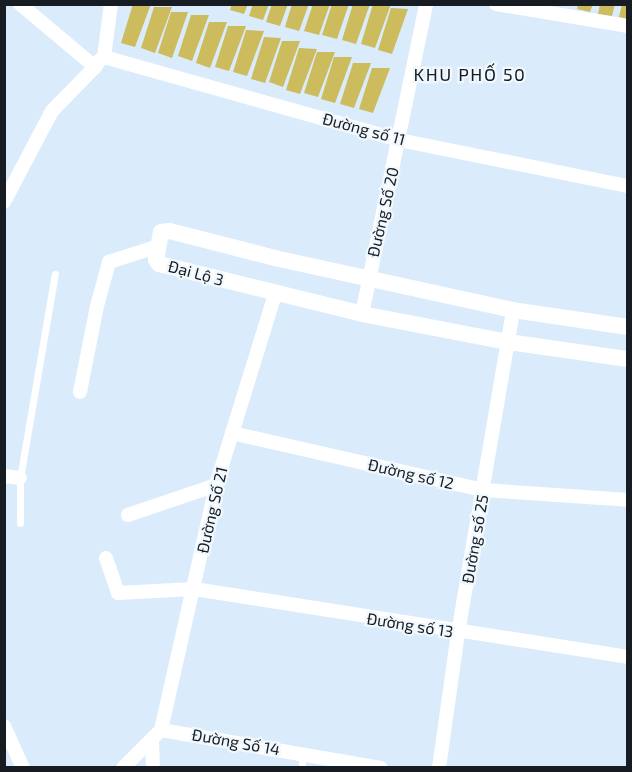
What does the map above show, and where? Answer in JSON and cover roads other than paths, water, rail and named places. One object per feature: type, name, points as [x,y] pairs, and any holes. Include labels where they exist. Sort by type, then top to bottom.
[{"type":"street","points":[[20,4],[99,62]]},
{"type":"street","points":[[7,195],[52,111],[99,62],[111,4]]},
{"type":"street","name":"Đường Số 20","points":[[362,314],[426,4]]},
{"type":"street","points":[[496,4],[627,26]]},
{"type":"street","name":"Đường số 11","points":[[99,62],[399,140],[627,186]]},
{"type":"street","name":"Đại Lộ 3","points":[[627,327],[513,310],[368,279],[170,231],[161,232],[158,263],[362,314],[508,342],[627,358]]},
{"type":"street","points":[[80,392],[97,306],[109,262],[159,246]]},
{"type":"street","name":"Đường Số 21","points":[[161,729],[216,485],[275,294]]},
{"type":"street","name":"Đường số 25","points":[[440,768],[458,633],[513,310]]},
{"type":"street","name":"Đường số 12","points":[[232,433],[483,490],[627,500]]},
{"type":"street","points":[[4,476],[20,478]]},
{"type":"street","points":[[128,515],[216,485]]},
{"type":"street","name":"Đường số 13","points":[[106,558],[118,593],[194,590],[458,633],[627,657]]},
{"type":"street","points":[[4,726],[23,768]]},
{"type":"street","points":[[123,768],[152,741],[161,729]]},
{"type":"street","name":"Đường Số 14","points":[[161,729],[302,761],[381,768]]},
{"type":"street","points":[[152,741],[153,768]]},
{"type":"lane","points":[[20,523],[20,478],[55,274]]},
{"type":"district","name":"KHU PHỐ 50","points":[[470,74]]}]
